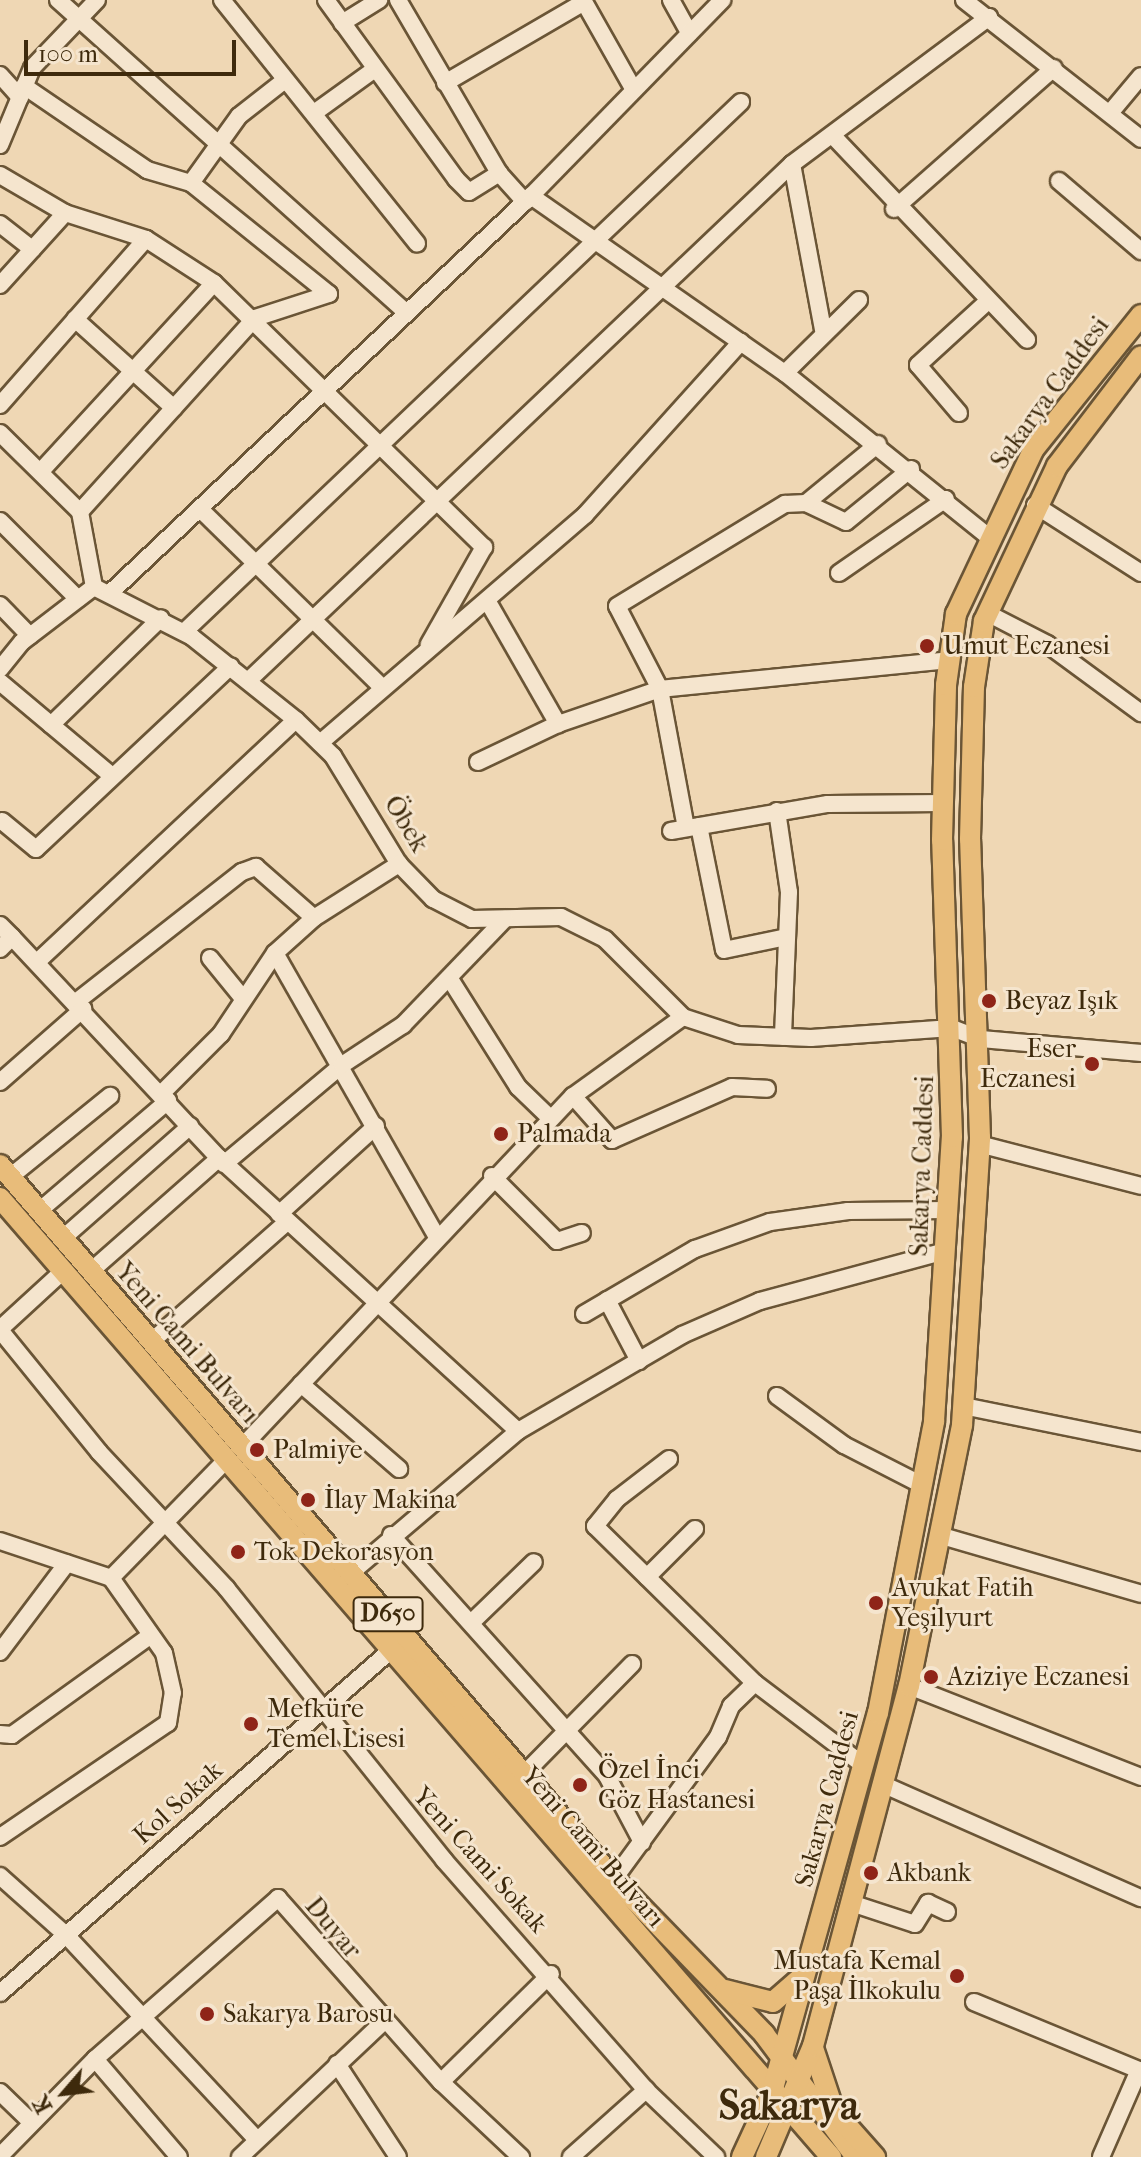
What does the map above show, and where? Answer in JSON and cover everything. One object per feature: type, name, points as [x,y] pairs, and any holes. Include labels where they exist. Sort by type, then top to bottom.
[{"type":"main road","name":"Sakarya Caddesi","points":[[741,2157],[772,2092],[808,1972],[863,1765],[922,1485],[947,1210],[952,1028],[943,803],[949,660],[956,614],[988,536],[1033,450],[1141,315]]},
{"type":"main road","name":"Sakarya Caddesi","points":[[766,2157],[789,2111],[813,2046],[909,1686],[942,1536],[963,1406],[979,1144],[981,1039],[970,839],[974,687],[987,613],[1035,505],[1141,356]]},
{"type":"main road","name":"Yeni Cami Bulvarı","points":[[5,1171],[152,1341],[234,1454],[390,1651],[831,2157]]},
{"type":"main road","name":"Yeni Cami Bulvarı","points":[[0,1198],[63,1271],[234,1454],[352,1572],[527,1771],[614,1879],[723,1989],[781,2058],[856,2157]]},
{"type":"main road","points":[[723,1989],[773,2002],[808,1972]]},
{"type":"main road","points":[[813,2046],[834,2111],[875,2157]]},
{"type":"main road","points":[[753,2068],[762,2114]]},
{"type":"street","points":[[58,0],[406,312]]},
{"type":"street","points":[[0,145],[22,92],[76,18],[97,0]]},
{"type":"street","points":[[222,0],[417,243]]},
{"type":"street","points":[[326,0],[469,192],[499,173]]},
{"type":"street","points":[[342,23],[379,0]]},
{"type":"street","points":[[398,0],[499,173],[528,199],[785,373],[911,469],[988,536]]},
{"type":"street","points":[[671,0],[689,33]]},
{"type":"street","points":[[110,593],[528,199],[722,0]]},
{"type":"street","points":[[964,0],[1141,139]]},
{"type":"street","points":[[445,83],[584,1],[634,90]]},
{"type":"street","points":[[249,680],[792,164],[834,137],[989,17]]},
{"type":"street","points":[[894,209],[1054,68]]},
{"type":"street","points":[[314,113],[375,69]]},
{"type":"street","points":[[0,75],[147,170],[191,183],[329,294],[320,303],[255,318],[80,512]]},
{"type":"street","points":[[1110,113],[1141,76]]},
{"type":"street","points":[[191,183],[239,116],[285,80]]},
{"type":"street","points":[[184,632],[741,102]]},
{"type":"street","points":[[834,137],[894,209],[1027,340]]},
{"type":"street","points":[[792,164],[823,330]]},
{"type":"street","points":[[0,175],[65,213],[146,239],[214,283],[255,318],[484,547],[429,644]]},
{"type":"street","points":[[1059,181],[1141,251]]},
{"type":"street","points":[[0,285],[65,213]]},
{"type":"street","points":[[0,224],[32,249]]},
{"type":"street","points":[[0,405],[146,239]]},
{"type":"street","points":[[42,470],[214,283]]},
{"type":"street","points":[[785,373],[823,330],[859,300]]},
{"type":"street","points":[[959,413],[918,365],[988,301]]},
{"type":"street","points":[[75,319],[135,369],[174,408]]},
{"type":"street","points":[[320,743],[429,644],[488,602],[585,515],[741,342]]},
{"type":"street","points":[[0,433],[42,470],[80,512],[94,587],[30,636],[0,669]]},
{"type":"street","points":[[806,503],[878,444]]},
{"type":"street","points":[[787,937],[724,950],[685,828],[660,689],[617,606],[785,504],[806,503],[846,522],[911,469]]},
{"type":"street","points":[[839,573],[946,499]]},
{"type":"street","points":[[1035,505],[1141,573]]},
{"type":"street","points":[[200,509],[258,562],[382,687]]},
{"type":"street","points":[[0,521],[78,599]]},
{"type":"street","name":"Öbek","points":[[94,587],[184,632],[249,680],[296,720],[320,743],[399,864],[433,899],[472,919],[561,917],[605,939],[683,1017],[738,1035],[783,1037],[952,1028],[981,1039],[1141,1053]]},
{"type":"street","points":[[488,602],[558,724]]},
{"type":"street","points":[[0,605],[30,636]]},
{"type":"street","points":[[987,613],[1047,644],[1141,713]]},
{"type":"street","points":[[51,725],[161,618]]},
{"type":"street","points":[[478,762],[558,724],[660,689],[949,660]]},
{"type":"street","points":[[2,821],[36,849],[111,775],[231,666]]},
{"type":"street","points":[[0,682],[111,775]]},
{"type":"street","points":[[37,962],[296,720]]},
{"type":"street","points":[[685,828],[777,811],[943,803]]},
{"type":"street","points":[[777,811],[789,892],[783,1037]]},
{"type":"street","points":[[39,1211],[165,1098],[221,1034],[241,996],[275,953],[314,918],[399,864]]},
{"type":"street","points":[[0,1082],[79,1005],[256,867],[314,918]]},
{"type":"street","points":[[91,1271],[342,1065],[403,1025],[505,919]]},
{"type":"street","points":[[0,925],[6,943],[37,962],[222,1161],[373,1302],[518,1431]]},
{"type":"street","points":[[275,953],[342,1065],[436,1235]]},
{"type":"street","points":[[210,958],[241,996]]},
{"type":"street","points":[[450,979],[518,1087],[550,1118]]},
{"type":"street","points":[[111,1578],[301,1384],[373,1302],[550,1118],[573,1096],[683,1017]]},
{"type":"street","points":[[573,1096],[612,1140],[732,1087],[767,1089]]},
{"type":"street","points":[[5,1171],[110,1096]]},
{"type":"street","points":[[62,1239],[190,1126]]},
{"type":"street","points":[[152,1341],[376,1126]]},
{"type":"street","points":[[979,1144],[1141,1186]]},
{"type":"street","points":[[492,1176],[557,1241],[582,1233]]},
{"type":"street","points":[[584,1314],[695,1249],[770,1222],[848,1211],[947,1210]]},
{"type":"street","points":[[352,1572],[391,1535],[518,1431],[639,1361],[760,1301],[945,1251]]},
{"type":"street","points":[[0,1329],[63,1271]]},
{"type":"street","points":[[607,1300],[639,1361]]},
{"type":"street","name":"Yeni Cami Sokak","points":[[0,1329],[165,1524],[227,1589],[319,1710],[551,1974],[646,2090],[716,2157]]},
{"type":"street","points":[[301,1384],[399,1469]]},
{"type":"street","points":[[777,1396],[844,1445],[922,1485]]},
{"type":"street","points":[[963,1406],[1141,1442]]},
{"type":"street","points":[[669,1459],[617,1499],[595,1526],[755,1683],[863,1765]]},
{"type":"street","points":[[647,1577],[695,1529]]},
{"type":"street","points":[[391,1535],[607,1776],[642,1842]]},
{"type":"street","points":[[942,1536],[1141,1594]]},
{"type":"street","points":[[0,1541],[111,1578],[164,1653],[173,1693],[168,1723],[0,1837]]},
{"type":"street","points":[[472,1622],[534,1562]]},
{"type":"street","points":[[0,1652],[67,1563]]},
{"type":"street","points":[[0,1734],[12,1735],[150,1636]]},
{"type":"street","name":"Kol Sokak","points":[[0,1993],[319,1710],[390,1651]]},
{"type":"street","points":[[527,1771],[632,1664]]},
{"type":"street","points":[[614,1879],[718,1737],[731,1706],[755,1683]]},
{"type":"street","points":[[909,1686],[1141,1777]]},
{"type":"street","points":[[882,1784],[1141,1898]]},
{"type":"street","points":[[0,1876],[66,1935],[143,2018],[251,2150],[382,2023]]},
{"type":"street","name":"Duyar","points":[[0,2156],[30,2121],[95,2059],[278,1898],[382,2023],[521,2157]]},
{"type":"street","points":[[851,1903],[915,1924],[928,1903],[947,1912]]},
{"type":"street","points":[[441,2082],[551,1974]]},
{"type":"street","points":[[974,2002],[1139,2070],[1101,2157]]},
{"type":"street","points":[[95,2059],[179,2157]]},
{"type":"street","points":[[337,2064],[398,2157]]},
{"type":"street","points":[[571,2157],[646,2090]]},
{"type":"street","points":[[0,2092],[30,2121]]},
{"type":"place","name":"Umut Eczanesi","points":[[927,646]]},
{"type":"place","name":"Beyaz Işık","points":[[989,1001]]},
{"type":"place","name":"Eser Eczanesi","points":[[1092,1064]]},
{"type":"place","name":"Palmada","points":[[501,1134]]},
{"type":"place","name":"Palmiye","points":[[257,1450]]},
{"type":"place","name":"İlay Makina","points":[[308,1500]]},
{"type":"place","name":"Tok Dekorasyon","points":[[238,1552]]},
{"type":"place","name":"Avukat Fatih Yeşilyurt","points":[[876,1603]]},
{"type":"place","name":"Aziziye Eczanesi","points":[[931,1677]]},
{"type":"place","name":"Mefküre Temel Lisesi","points":[[251,1724]]},
{"type":"place","name":"Özel İnci Göz Hastanesi","points":[[580,1785]]},
{"type":"place","name":"Akbank","points":[[871,1873]]},
{"type":"place","name":"Mustafa Kemal Paşa İlkokulu","points":[[957,1976]]},
{"type":"place","name":"Sakarya Barosu","points":[[207,2014]]},
{"type":"district","name":"Sakarya","points":[[789,2106]]}]
